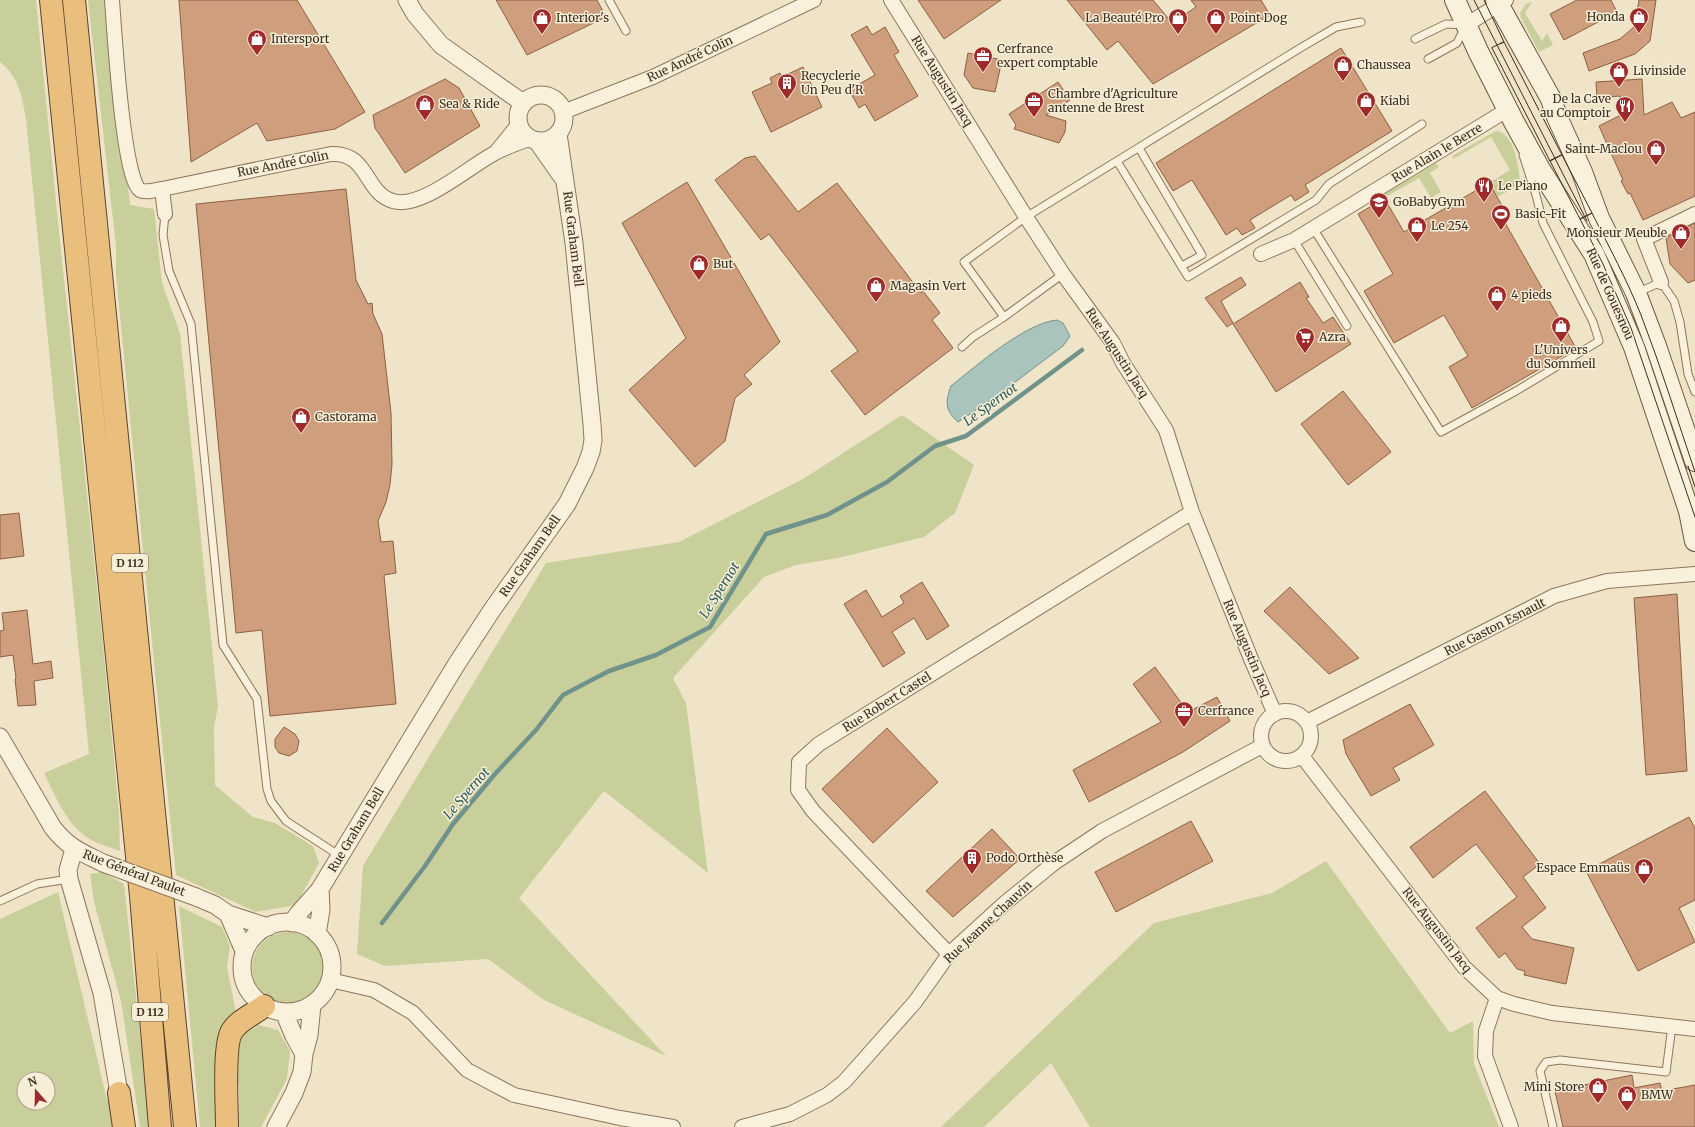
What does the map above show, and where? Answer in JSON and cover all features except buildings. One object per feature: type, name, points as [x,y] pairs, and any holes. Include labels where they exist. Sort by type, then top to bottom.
[{"type":"highway","name":"D 112","points":[[51,0],[141,896],[160,1127]]},
{"type":"highway","name":"D 112","points":[[74,0],[185,1127]]},
{"type":"highway","points":[[227,1127],[227,1045],[232,1031],[242,1020],[274,1009]]},
{"type":"highway","points":[[119,1093],[124,1127]]},
{"type":"main road","name":"Rue de Gouesnou","points":[[1455,0],[1511,116],[1541,171],[1594,254],[1637,355],[1689,511],[1695,541]]},
{"type":"main road","name":"Rue de Gouesnou","points":[[1500,1],[1551,99],[1582,172],[1599,218],[1636,293],[1656,346],[1695,461]]},
{"type":"street","name":"Rue André Colin","points":[[112,0],[119,93],[130,167],[137,187],[140,190],[162,189],[331,154],[343,154],[356,161],[362,167],[383,195],[394,202],[401,202],[414,199],[434,191],[495,153],[533,140]]},
{"type":"street","points":[[407,0],[441,46],[523,103]]},
{"type":"street","name":"Rue André Colin","points":[[563,112],[653,77],[814,0]]},
{"type":"street","name":"Rue Augustin Jacq","points":[[891,0],[1026,217],[1063,274],[1113,343],[1123,363],[1166,430],[1192,512],[1251,659],[1275,714]]},
{"type":"street","points":[[1466,25],[1500,1]]},
{"type":"street","points":[[535,95],[542,95],[556,100],[563,112],[564,120],[558,134],[552,139],[545,141],[533,140],[520,130],[518,125],[517,117],[519,110],[523,103],[535,95]]},
{"type":"street","name":"Rue Alain le Berre","points":[[1261,254],[1294,240],[1511,116]]},
{"type":"street","name":"Rue André Colin","points":[[495,153],[518,125]]},
{"type":"street","name":"Rue Graham Bell","points":[[292,923],[320,889],[456,665],[492,610],[567,504],[580,481],[591,452],[593,440],[592,424],[574,243],[558,134]]},
{"type":"street","name":"Rue Graham Bell","points":[[533,140],[565,182]]},
{"type":"street","points":[[162,189],[166,214]]},
{"type":"street","points":[[1661,282],[1644,239],[1695,214]]},
{"type":"street","name":"Rue Robert Castel","points":[[949,954],[813,811],[798,790],[799,762],[819,744],[1192,512]]},
{"type":"street","name":"Rue Gaston Esnault","points":[[1308,722],[1554,596],[1607,581],[1695,574]]},
{"type":"street","points":[[1284,711],[1293,712],[1308,722],[1312,740],[1308,749],[1302,756],[1292,761],[1280,761],[1269,755],[1262,746],[1262,727],[1268,719],[1275,714],[1284,711]]},
{"type":"street","name":"Rue Général Paulet","points":[[0,737],[53,828],[63,840],[74,849],[103,863],[215,905],[228,914],[268,927]]},
{"type":"street","name":"Rue Jeanne Chauvin","points":[[742,1127],[790,1114],[827,1095],[844,1082],[915,1002],[949,954],[1005,903],[1054,863],[1102,831],[1262,746]]},
{"type":"street","name":"Rue Augustin Jacq","points":[[1302,756],[1464,967],[1498,998],[1514,1004],[1552,1013],[1695,1029]]},
{"type":"street","points":[[74,849],[68,870],[69,879],[102,994],[119,1093]]},
{"type":"street","points":[[317,934],[321,910],[320,889]]},
{"type":"street","points":[[228,914],[244,952]]},
{"type":"street","points":[[280,923],[292,923],[306,926],[317,934],[326,944],[331,957],[332,971],[330,980],[322,996],[312,1005],[298,1011],[274,1009],[255,1000],[244,981],[242,970],[244,952],[259,932],[280,923]]},
{"type":"street","points":[[330,980],[374,990],[413,1013],[467,1070],[514,1095],[620,1118],[674,1127]]},
{"type":"street","points":[[1498,998],[1486,1031],[1486,1056],[1511,1127]]},
{"type":"street","points":[[276,1127],[294,1092],[302,1072],[304,1054],[310,1035],[312,1005]]},
{"type":"street","points":[[274,1009],[294,1036],[304,1054]]},
{"type":"lane","points":[[609,0],[626,31]]},
{"type":"lane","points":[[1004,317],[964,262],[1026,217],[1336,27],[1361,22]]},
{"type":"lane","points":[[1416,39],[1446,24],[1466,25],[1457,43],[1428,59]]},
{"type":"lane","points":[[1313,228],[1441,432],[1516,391],[1599,341],[1593,322],[1543,223],[1536,195],[1511,116]]},
{"type":"lane","points":[[1117,161],[1188,277],[1316,200],[1329,184],[1422,124]]},
{"type":"lane","points":[[1139,148],[1202,255],[1182,266]]},
{"type":"lane","points":[[166,214],[163,235],[169,271],[191,324],[223,645],[257,699],[267,789],[271,801],[286,821],[341,856]]},
{"type":"lane","points":[[1294,240],[1347,326]]},
{"type":"lane","points":[[962,347],[973,337],[1004,317],[1063,274]]},
{"type":"lane","points":[[1636,293],[1661,282],[1674,301],[1680,322],[1688,374],[1695,392]]},
{"type":"lane","points":[[0,901],[37,884],[69,879]]},
{"type":"lane","points":[[1553,1127],[1540,1071],[1546,1062],[1560,1060],[1666,1072],[1672,1026]]},
{"type":"green space","points":[[0,0],[36,0],[102,635],[119,813],[120,851],[95,842],[80,832],[73,825],[57,800],[44,773],[89,754],[26,119],[23,102],[16,81],[12,74],[0,62]]},
{"type":"green space","points":[[88,0],[109,0],[130,205],[154,209],[162,283],[180,333],[218,706],[214,727],[215,785],[253,817],[275,823],[313,846],[319,863],[296,905],[256,912],[176,875],[116,275],[116,246]]},
{"type":"green space","points":[[1532,2],[1525,13],[1542,41],[1547,33],[1553,45],[1539,52],[1521,18],[1520,13],[1526,4]]},
{"type":"green space","points":[[1498,131],[1504,134],[1512,145],[1517,159],[1519,180],[1521,184],[1497,197],[1489,183],[1510,170],[1491,137],[1453,159],[1452,156]]},
{"type":"green space","points":[[1436,163],[1439,167],[1430,173],[1441,192],[1431,198],[1419,178],[1384,198],[1383,195]]},
{"type":"green space","points":[[902,415],[974,465],[955,513],[924,537],[838,558],[796,565],[764,577],[673,678],[686,703],[708,873],[604,791],[519,898],[666,1056],[544,1000],[488,959],[385,966],[357,954],[363,866],[546,563],[679,542],[803,479]]},
{"type":"green space","points":[[1326,861],[1450,1033],[1473,1021],[1474,1064],[1499,1127],[1090,1127],[1051,1063],[984,1127],[941,1127],[1154,923],[1272,893]]},
{"type":"green space","points":[[102,872],[124,884],[150,1127],[140,1127],[121,1001],[94,902],[90,874]]},
{"type":"green space","points":[[58,892],[107,1100],[111,1100],[116,1127],[0,1127],[0,919]]},
{"type":"green space","points":[[179,906],[222,927],[230,946],[227,967],[237,1018],[222,1127],[200,1127]]},
{"type":"green space","points":[[281,932],[295,932],[302,934],[314,942],[322,954],[324,968],[322,982],[314,994],[302,1002],[295,1004],[281,1004],[274,1002],[262,994],[254,982],[252,975],[252,961],[254,954],[262,942],[274,934]]},
{"type":"green space","points":[[259,1025],[278,1030],[290,1051],[287,1079],[261,1127],[239,1127],[239,1087],[233,1052],[237,1038]]},
{"type":"water","points":[[1057,320],[1063,323],[1070,336],[1063,346],[994,398],[958,422],[954,418],[947,406],[951,386],[987,357],[1016,337],[1044,323]]},
{"type":"waterway","name":"Le Spernot","points":[[382,923],[425,866],[453,824],[495,774],[536,730],[563,695],[609,671],[656,655],[710,627],[766,534],[827,515],[887,482],[935,446],[966,436],[1082,350]]},
{"type":"tram line","points":[[1474,0],[1587,221]]},
{"type":"tram line","points":[[1484,0],[1504,42],[1500,44]]},
{"type":"tram line","points":[[1504,42],[1562,155],[1550,161],[1492,48],[1504,42]]},
{"type":"tram line","points":[[1562,155],[1592,213],[1580,219],[1550,161],[1562,155]]},
{"type":"tram line","points":[[1695,472],[1636,302],[1592,213],[1580,219],[1603,264],[1631,328],[1695,517]]},
{"type":"tram line","points":[[1688,466],[1695,487]]},
{"type":"place","name":"Honda","points":[[1639,34]]},
{"type":"place","name":"Interior's","points":[[542,35]]},
{"type":"place","name":"La Beauté Pro","points":[[1178,35]]},
{"type":"place","name":"Point Dog","points":[[1216,35]]},
{"type":"place","name":"Intersport","points":[[257,56]]},
{"type":"place","name":"Cerfrance expert comptable","points":[[983,73]]},
{"type":"place","name":"Chaussea","points":[[1343,82]]},
{"type":"place","name":"Livinside","points":[[1619,88]]},
{"type":"place","name":"Recyclerie Un Peu d'R","points":[[787,100]]},
{"type":"place","name":"Chambre d'Agriculture antenne de Brest","points":[[1034,118]]},
{"type":"place","name":"Kiabi","points":[[1366,118]]},
{"type":"place","name":"Sea & Ride","points":[[425,121]]},
{"type":"place","name":"De la Cave au Comptoir","points":[[1625,123]]},
{"type":"place","name":"Saint-Maclou","points":[[1656,166]]},
{"type":"place","name":"Le Piano","points":[[1484,203]]},
{"type":"place","name":"GoBabyGym","points":[[1379,219]]},
{"type":"place","name":"Basic-Fit","points":[[1501,231]]},
{"type":"place","name":"Le 254","points":[[1417,243]]},
{"type":"place","name":"Monsieur Meuble","points":[[1681,250]]},
{"type":"place","name":"But","points":[[699,281]]},
{"type":"place","name":"Magasin Vert","points":[[876,303]]},
{"type":"place","name":"4 pieds","points":[[1497,312]]},
{"type":"place","name":"L'Univers du Sommeil","points":[[1561,343]]},
{"type":"place","name":"Azra","points":[[1305,354]]},
{"type":"place","name":"Castorama","points":[[301,434]]},
{"type":"place","name":"Cerfrance","points":[[1184,728]]},
{"type":"place","name":"Podo Orthèse","points":[[972,875]]},
{"type":"place","name":"Espace Emmaüs","points":[[1644,885]]},
{"type":"place","name":"Mini Store","points":[[1598,1104]]},
{"type":"place","name":"BMW","points":[[1627,1112]]}]
